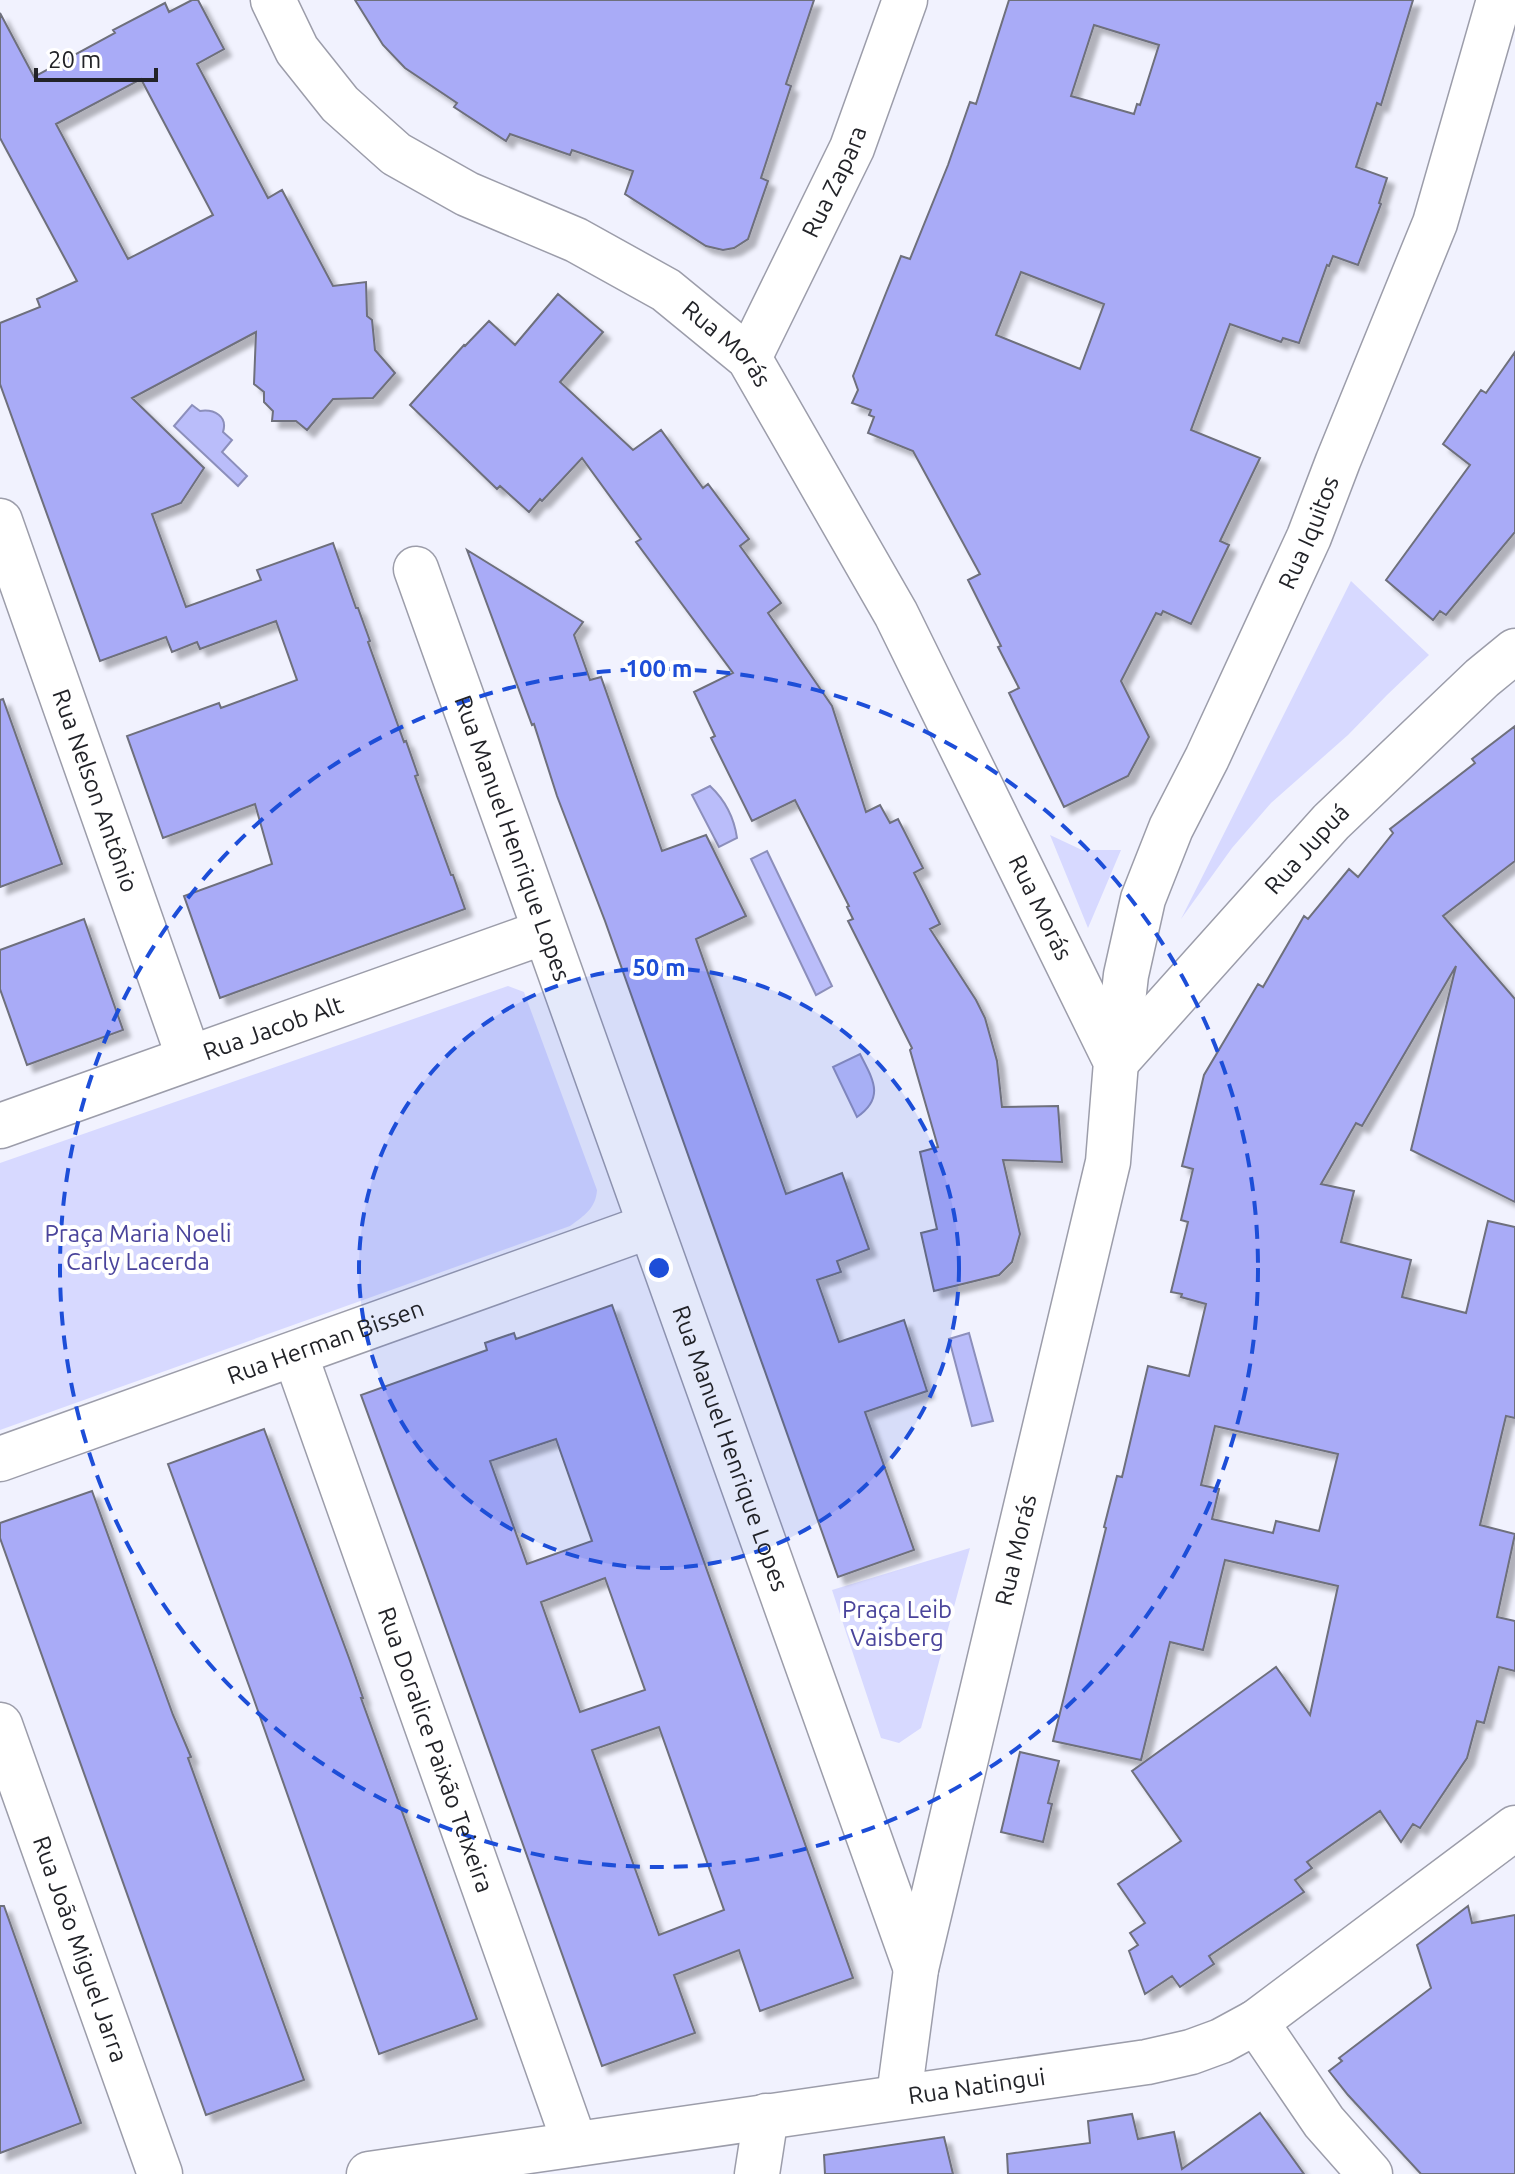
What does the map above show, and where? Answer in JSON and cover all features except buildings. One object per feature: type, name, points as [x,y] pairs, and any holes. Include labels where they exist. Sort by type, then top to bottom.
[{"type":"street","name":"Rua Morás","points":[[273,0],[297,50],[340,104],[396,154],[467,194],[576,240],[666,290],[749,358],[896,614],[1116,1062],[1108,1162],[916,1969],[899,2096]]},
{"type":"street","name":"Rua Zapara","points":[[749,358],[852,148],[905,0]]},
{"type":"street","name":"Rua Iquitos","points":[[1116,1062],[1126,975],[1143,899],[1171,828],[1207,758],[1309,537],[1435,223],[1499,0]]},
{"type":"street","name":"Rua Nelson Antônio","points":[[0,521],[189,1058]]},
{"type":"street","name":"Rua Manuel Henrique Lopes","points":[[416,569],[916,1969]]},
{"type":"street","name":"Rua Jupuá","points":[[1116,1062],[1331,822],[1482,678],[1515,651]]},
{"type":"street","name":"Rua Jacob Alt","points":[[0,1126],[544,932]]},
{"type":"street","name":"Rua Herman Bissen","points":[[0,1459],[650,1226]]},
{"type":"street","name":"Rua Doralice Paixão Teixeira","points":[[295,1354],[575,2144]]},
{"type":"street","name":"Rua João Miguel Jarra","points":[[0,1725],[160,2174]]},
{"type":"street","name":"Rua Natingui","points":[[386,2173],[1147,2062],[1191,2052],[1221,2041],[1256,2022],[1515,1828]]},
{"type":"street","points":[[1256,2022],[1324,2122],[1370,2174]]},
{"type":"street","points":[[757,2174],[766,2116]]},
{"type":"green space","points":[[1351,581],[1429,655],[1348,735],[1271,803],[1232,848],[1181,919]]},
{"type":"green space","points":[[1050,835],[1082,850],[1121,850],[1088,928]]},
{"type":"green space","name":"Praça Maria Noeli Carly Lacerda","points":[[508,986],[524,992],[597,1190],[592,1207],[584,1215],[570,1226],[0,1430],[0,1163]]},
{"type":"green space","name":"Praça Leib Vaisberg","points":[[970,1548],[921,1728],[899,1743],[881,1738],[832,1590]]},
{"type":"shaded area","points":[[192,405],[222,418],[223,432],[232,440],[222,452],[247,476],[238,486],[174,426]]},
{"type":"shaded area","points":[[710,786],[728,809],[737,838],[719,847],[692,795]]},
{"type":"shaded area","points":[[767,851],[832,986],[816,995],[751,859]]},
{"type":"shaded area","points":[[860,1054],[872,1079],[874,1095],[866,1110],[857,1117],[833,1067]]},
{"type":"shaded area","points":[[969,1333],[993,1421],[972,1426],[949,1339]]}]
